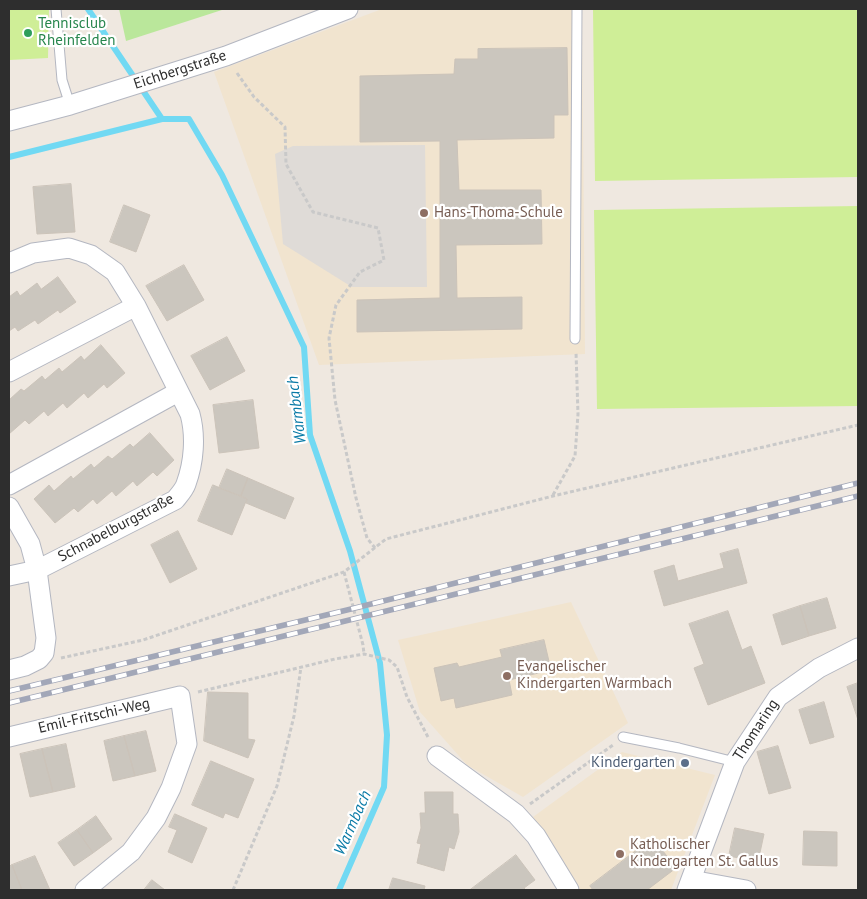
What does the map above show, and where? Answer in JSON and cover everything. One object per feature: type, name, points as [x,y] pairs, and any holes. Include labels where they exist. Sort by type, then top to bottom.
[{"type":"street","name":"Eichbergstraße","points":[[9,121],[70,105],[226,56],[348,9]]},
{"type":"street","name":"Schnabelburgstraße","points":[[9,263],[33,253],[69,248],[91,255],[114,272],[136,306],[190,414],[194,442],[186,485],[175,500],[37,570],[9,576]]},
{"type":"street","points":[[9,372],[136,306]]},
{"type":"street","points":[[9,485],[178,392]]},
{"type":"street","points":[[9,508],[30,544],[37,570],[46,638],[44,652],[39,660],[9,670]]},
{"type":"street","name":"Thomaring","points":[[746,890],[689,885],[735,762],[778,697],[819,668],[858,648]]},
{"type":"street","points":[[85,890],[131,852],[156,818],[171,788],[187,744],[180,696]]},
{"type":"street","name":"Emil-Fritschi-Weg","points":[[9,737],[180,696]]},
{"type":"street","points":[[437,756],[516,814],[536,836],[569,890]]},
{"type":"lane","points":[[56,9],[62,80],[70,105]]},
{"type":"lane","points":[[575,339],[578,9]]},
{"type":"lane","points":[[623,737],[735,762]]},
{"type":"path","points":[[226,56],[254,97],[285,127],[286,164],[313,212],[378,228],[384,260],[360,272],[336,305],[329,338],[335,400],[356,498],[367,538],[375,548]]},
{"type":"path","points":[[553,496],[575,456],[578,414],[575,339]]},
{"type":"path","points":[[44,652],[59,658],[143,640],[346,571],[386,539],[553,496],[858,425]]},
{"type":"path","points":[[346,571],[364,654]]},
{"type":"path","points":[[180,696],[335,659],[364,654],[373,656],[389,660],[397,667],[407,697],[437,756]]},
{"type":"path","points":[[233,890],[277,786],[294,716],[301,667]]},
{"type":"path","points":[[516,814],[623,737]]},
{"type":"shaded area","name":"Hans-Thoma-Schule","points":[[382,9],[582,9],[585,354],[319,365],[214,72]]},
{"type":"shaded area","points":[[425,145],[427,287],[352,287],[283,244],[275,154],[293,146]]},
{"type":"shaded area","name":"Evangelischer Kindergarten Warmbach","points":[[571,602],[628,723],[523,797],[467,765],[420,712],[398,640]]},
{"type":"shaded area","name":"Katholischer Kindergarten St. Gallus","points":[[622,752],[715,775],[671,890],[580,890],[533,817]]},
{"type":"green space","name":"Tennisclub Rheinfelden","points":[[9,9],[49,9],[48,58],[9,60]]},
{"type":"green space","points":[[119,9],[225,9],[126,41]]},
{"type":"green space","points":[[593,9],[858,9],[858,177],[595,181]]},
{"type":"green space","points":[[858,206],[858,406],[597,409],[594,210]]},
{"type":"building","points":[[567,48],[568,115],[554,115],[554,138],[457,140],[459,190],[541,190],[542,244],[456,245],[457,298],[522,297],[522,329],[357,332],[357,300],[440,298],[440,141],[360,142],[360,76],[454,74],[455,59],[478,59],[478,49]]},
{"type":"building","points":[[71,184],[75,232],[37,234],[33,187]]},
{"type":"building","points":[[124,205],[150,215],[136,252],[110,242]]},
{"type":"building","points":[[184,265],[204,300],[167,321],[146,286]]},
{"type":"building","points":[[58,277],[76,302],[60,313],[58,310],[38,324],[35,320],[18,331],[15,327],[9,331],[9,297],[17,291],[20,296],[37,283],[41,289]]},
{"type":"building","points":[[227,337],[245,371],[210,390],[191,356]]},
{"type":"building","points":[[101,345],[125,373],[107,388],[104,384],[88,398],[84,393],[67,408],[63,403],[48,416],[44,411],[29,424],[25,420],[9,434],[9,400],[21,389],[24,391],[42,376],[45,380],[59,368],[62,372],[81,356],[84,360]]},
{"type":"building","points":[[253,400],[259,448],[219,453],[213,405]]},
{"type":"building","points":[[150,433],[174,460],[157,476],[153,472],[137,486],[133,481],[116,496],[112,491],[97,504],[93,499],[78,512],[74,508],[55,523],[34,499],[49,485],[54,491],[71,476],[73,479],[91,464],[94,468],[108,456],[112,459],[130,444],[133,447]]},
{"type":"building","points":[[227,469],[248,478],[241,496],[219,488]]},
{"type":"building","points":[[248,478],[294,498],[285,519],[246,503],[247,499],[241,496]]},
{"type":"building","points":[[213,485],[247,499],[232,535],[198,521]]},
{"type":"building","points":[[178,531],[197,569],[170,583],[151,545]]},
{"type":"building","points":[[738,549],[747,583],[664,606],[654,571],[674,565],[678,581],[724,568],[720,554]]},
{"type":"building","points":[[827,598],[836,628],[809,636],[800,606]]},
{"type":"building","points":[[800,606],[809,636],[782,645],[773,615]]},
{"type":"building","points":[[728,611],[742,650],[751,646],[765,683],[708,705],[694,668],[704,664],[689,624]]},
{"type":"building","points":[[544,640],[551,670],[509,680],[512,695],[456,708],[454,698],[441,701],[434,668],[457,663],[459,667],[502,657],[500,650]]},
{"type":"building","points":[[858,683],[858,720],[847,687]]},
{"type":"building","points":[[208,692],[248,693],[248,739],[255,740],[248,758],[204,741]]},
{"type":"building","points":[[824,702],[834,737],[810,744],[799,710]]},
{"type":"building","points":[[146,731],[156,771],[135,776],[124,736]]},
{"type":"building","points":[[124,736],[135,776],[113,781],[104,741]]},
{"type":"building","points":[[66,744],[75,787],[53,792],[42,749]]},
{"type":"building","points":[[778,746],[791,788],[769,794],[757,752]]},
{"type":"building","points":[[42,749],[53,792],[30,797],[20,754]]},
{"type":"building","points":[[211,761],[254,779],[238,818],[225,813],[223,818],[192,805]]},
{"type":"building","points":[[425,792],[453,792],[453,814],[458,814],[459,832],[454,849],[449,847],[444,871],[417,863],[421,844],[417,843],[421,828],[420,813],[425,813]]},
{"type":"building","points":[[175,814],[207,828],[192,863],[168,852],[177,830],[169,827]]},
{"type":"building","points":[[96,816],[112,839],[93,853],[77,830]]},
{"type":"building","points":[[735,828],[764,834],[758,862],[729,856]]},
{"type":"building","points":[[77,830],[93,853],[74,866],[58,843]]},
{"type":"building","points":[[804,831],[837,832],[837,866],[803,865]]},
{"type":"building","points":[[653,838],[676,868],[647,890],[593,890],[590,886]]},
{"type":"building","points":[[516,855],[535,880],[524,888],[526,890],[470,890]]},
{"type":"building","points":[[35,856],[50,890],[22,890],[12,865]]},
{"type":"building","points":[[12,865],[22,890],[9,890],[9,867]]},
{"type":"building","points":[[393,878],[425,886],[424,890],[389,890]]},
{"type":"building","points":[[152,880],[165,890],[144,890]]},
{"type":"waterway","points":[[88,9],[162,119]]},
{"type":"waterway","name":"Warmbach","points":[[9,157],[162,119],[189,119],[222,175],[304,347],[310,435],[350,551],[380,663],[387,735],[384,787],[339,890]]},
{"type":"railway","points":[[9,691],[347,610],[858,483]]},
{"type":"railway","points":[[9,703],[858,496]]},
{"type":"place","name":"Tennisclub Rheinfelden","points":[[28,33]]},
{"type":"place","name":"Hans-Thoma-Schule","points":[[424,213]]},
{"type":"place","name":"Evangelischer Kindergarten Warmbach","points":[[507,676]]},
{"type":"place","name":"Kindergarten","points":[[685,763]]},
{"type":"place","name":"Katholischer Kindergarten St. Gallus","points":[[620,854]]}]
